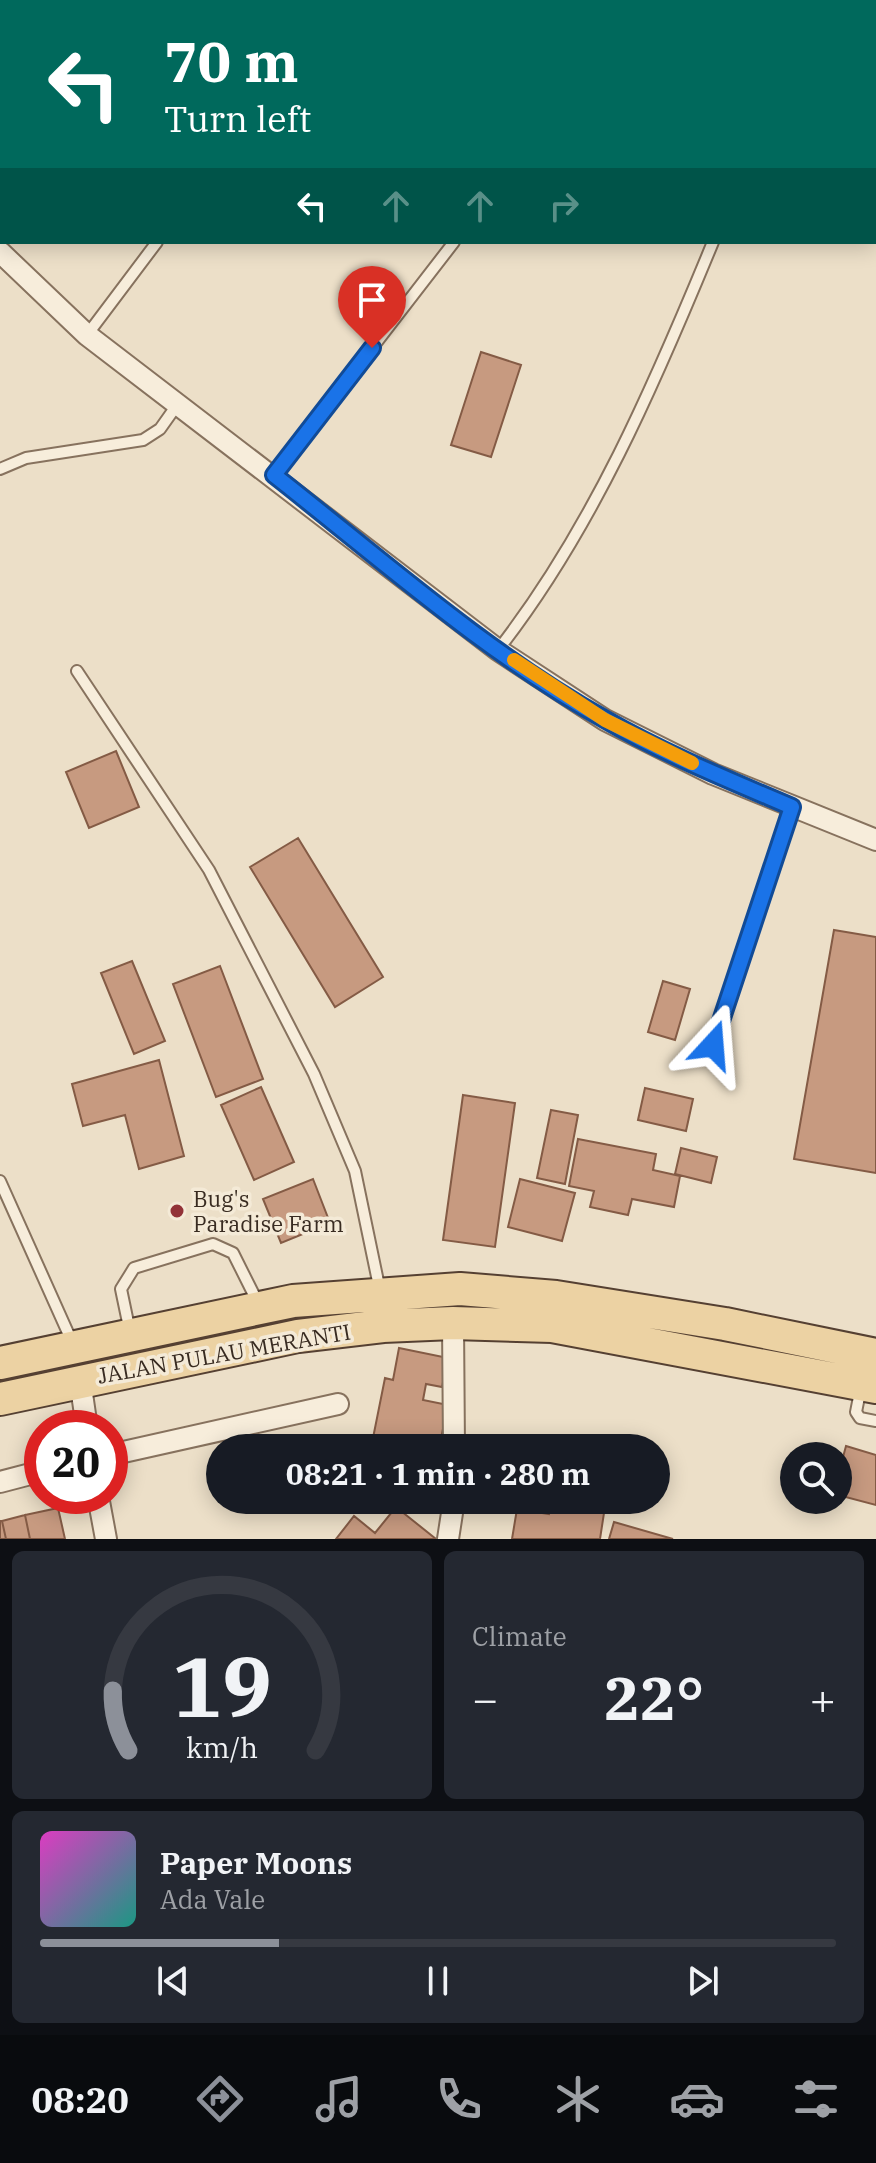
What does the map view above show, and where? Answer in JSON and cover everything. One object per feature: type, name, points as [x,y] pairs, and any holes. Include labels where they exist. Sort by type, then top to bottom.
[{"type":"main road","name":"JALAN PULAU MERANTI","points":[[0,1363],[261,1307],[380,1293],[460,1289],[556,1297],[725,1324],[876,1355]]},
{"type":"main road","name":"JALAN PULAU MERANTI","points":[[0,1399],[298,1336],[383,1326],[453,1323],[552,1326],[869,1386]]},
{"type":"street","points":[[0,252],[87,335],[274,475],[498,650],[605,720],[713,774],[876,840]]},
{"type":"street","points":[[453,1323],[454,1434]]},
{"type":"street","points":[[80,1380],[84,1410]]},
{"type":"street","points":[[128,1451],[338,1404]]},
{"type":"street","points":[[0,1482],[24,1476]]},
{"type":"street","points":[[101,1514],[106,1539]]},
{"type":"street","points":[[448,1539],[452,1514]]},
{"type":"lane","points":[[87,335],[155,244]]},
{"type":"lane","points":[[274,475],[452,244]]},
{"type":"lane","points":[[498,650],[526,614],[598,491],[643,402],[712,244]]},
{"type":"lane","points":[[0,469],[26,458],[143,440],[160,429],[177,405]]},
{"type":"lane","points":[[77,671],[209,870],[314,1074],[355,1171],[380,1293]]},
{"type":"lane","points":[[713,1045],[792,807]]},
{"type":"lane","points":[[0,1181],[74,1346]]},
{"type":"lane","points":[[130,1334],[121,1289],[134,1268],[213,1244],[233,1253],[261,1307]]},
{"type":"lane","points":[[869,1386],[856,1412],[860,1418],[876,1421]]},
{"type":"building","points":[[481,352],[521,365],[491,457],[451,445]]},
{"type":"building","points":[[116,751],[139,807],[89,828],[66,772]]},
{"type":"building","points":[[298,838],[383,977],[335,1007],[250,867]]},
{"type":"building","points":[[834,930],[876,937],[876,1173],[794,1159]]},
{"type":"building","points":[[132,961],[165,1041],[134,1054],[101,973]]},
{"type":"building","points":[[220,966],[263,1079],[216,1097],[173,984]]},
{"type":"building","points":[[663,981],[690,989],[675,1040],[648,1032]]},
{"type":"building","points":[[159,1060],[184,1156],[139,1169],[125,1115],[83,1126],[72,1084]]},
{"type":"building","points":[[261,1087],[294,1162],[254,1180],[221,1105]]},
{"type":"building","points":[[645,1088],[693,1099],[686,1131],[638,1120]]},
{"type":"building","points":[[463,1095],[515,1103],[495,1247],[443,1240]]},
{"type":"building","points":[[551,1110],[578,1115],[565,1184],[537,1178]]},
{"type":"building","points":[[578,1139],[656,1154],[653,1170],[680,1176],[674,1207],[632,1199],[628,1215],[590,1207],[594,1191],[569,1186]]},
{"type":"building","points":[[681,1148],[717,1157],[711,1183],[675,1174]]},
{"type":"building","points":[[313,1179],[330,1223],[281,1243],[263,1199]]},
{"type":"building","points":[[520,1179],[575,1193],[562,1241],[508,1227]]},
{"type":"building","points":[[399,1348],[448,1358],[442,1387],[426,1384],[423,1400],[448,1405],[442,1434],[374,1434],[385,1378],[393,1380]]},
{"type":"building","points":[[852,1448],[876,1455],[876,1505],[852,1499]]},
{"type":"building","points":[[59,1514],[65,1539],[30,1539],[25,1515]]},
{"type":"building","points":[[390,1514],[405,1514],[436,1539],[336,1539],[354,1516],[375,1533]]},
{"type":"building","points":[[516,1514],[604,1514],[600,1539],[512,1539]]},
{"type":"building","points":[[25,1515],[30,1539],[6,1539],[2,1521]]},
{"type":"building","points":[[2,1521],[6,1539],[0,1539]]},
{"type":"building","points":[[614,1522],[673,1539],[609,1539]]},
{"type":"slow traffic","points":[[514,660],[605,720],[692,763]]},
{"type":"place","name":"Bug's Paradise Farm","points":[[177,1211]]},
{"type":"route","points":[[372,348],[274,475],[498,650],[605,720],[713,774],[792,807],[713,1045]]}]
